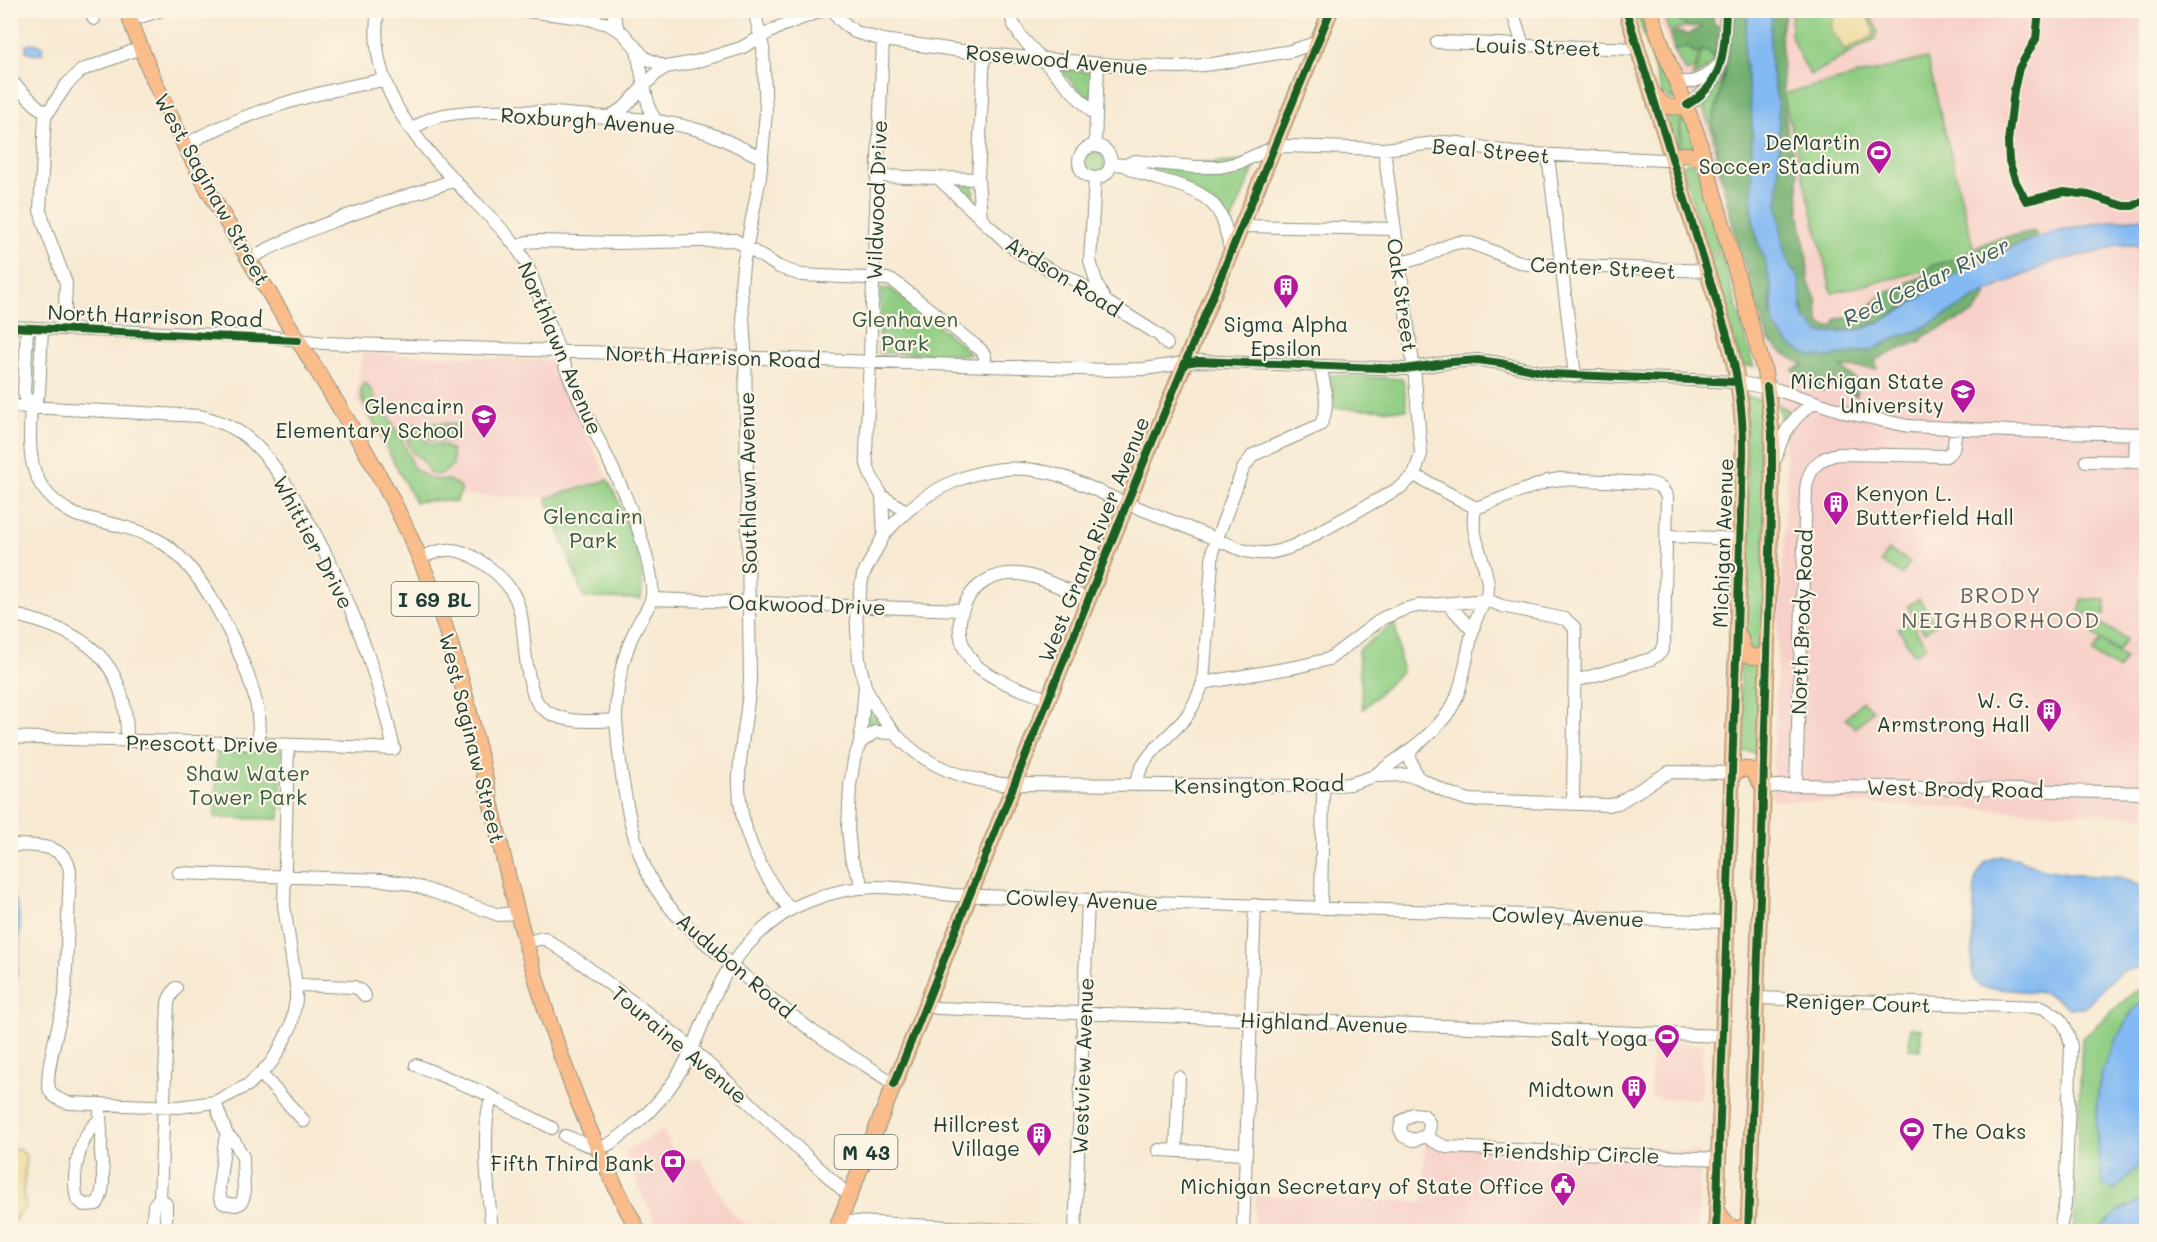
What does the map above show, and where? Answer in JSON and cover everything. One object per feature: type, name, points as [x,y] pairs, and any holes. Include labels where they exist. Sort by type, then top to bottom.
[{"type":"main road","name":"West Grand River Avenue","points":[[837,1226],[1127,503],[1331,10]]},
{"type":"main road","name":"Michigan Avenue","points":[[1626,10],[1729,342],[1737,382],[1743,436],[1716,1232]]},
{"type":"main road","points":[[1650,10],[1687,105],[1708,169],[1767,387],[1772,434],[1757,998],[1748,1227],[1731,1227],[1724,1221],[1717,1209]]},
{"type":"main road","name":"West Saginaw Street","points":[[129,15],[141,48],[185,145],[249,259],[388,490],[420,558],[455,655],[518,912],[559,1053],[598,1148],[639,1232]]},
{"type":"main road","points":[[1649,85],[1666,107],[1678,108],[1687,105]]},
{"type":"main road","points":[[1672,158],[1682,154],[1692,155],[1702,160],[1708,169]]},
{"type":"main road","points":[[1737,620],[1745,652],[1757,657],[1767,653]]},
{"type":"main road","points":[[1733,772],[1743,769],[1752,770],[1763,787]]},
{"type":"street","points":[[129,15],[161,10]]},
{"type":"street","name":"Northlawn Avenue","points":[[378,10],[376,41],[383,80],[392,99],[412,130],[517,247],[529,270],[559,351],[628,503],[646,556],[652,599]]},
{"type":"street","points":[[518,10],[584,18],[618,29],[650,61],[666,67]]},
{"type":"street","points":[[612,10],[618,29]]},
{"type":"street","name":"Southlawn Avenue","points":[[754,10],[761,37],[766,112],[762,159],[741,287],[745,357],[749,602],[748,707],[739,776],[741,809],[753,850],[774,889],[790,910]]},
{"type":"street","points":[[609,117],[625,107],[657,73],[666,67],[695,62],[741,48],[781,26],[824,10]]},
{"type":"street","name":"Rosewood Avenue","points":[[834,10],[839,19],[855,32],[883,40],[984,54],[1098,64],[1156,67],[1197,66],[1291,51],[1318,42]]},
{"type":"street","points":[[1010,10],[1013,23],[1021,37],[1096,116]]},
{"type":"street","points":[[1512,10],[1523,45]]},
{"type":"street","points":[[1687,105],[1712,85],[1722,53],[1726,10]]},
{"type":"street","name":"Wildwood Drive","points":[[883,40],[867,464],[882,496],[884,535]]},
{"type":"street","name":"Louis Street","points":[[1437,42],[1638,49]]},
{"type":"street","points":[[64,329],[66,283],[40,210],[47,112],[72,79],[82,70],[141,48]]},
{"type":"street","points":[[637,50],[644,86],[651,111],[657,122]]},
{"type":"street","points":[[1291,51],[1307,68]]},
{"type":"street","points":[[981,219],[978,179],[984,54]]},
{"type":"street","points":[[1095,146],[1098,64]]},
{"type":"street","points":[[1677,81],[1692,82],[1704,78],[1719,65]]},
{"type":"street","points":[[10,80],[39,108],[47,112]]},
{"type":"street","points":[[185,145],[266,109],[329,91],[383,80]]},
{"type":"street","name":"Roxburgh Avenue","points":[[412,130],[432,118],[463,113],[538,112],[609,117],[657,122],[707,132],[762,159]]},
{"type":"street","name":"Beal Street","points":[[1275,147],[1384,149],[1451,142],[1504,152],[1548,156],[1664,160],[1672,158]]},
{"type":"street","points":[[1095,146],[1105,149],[1111,164],[1106,174],[1095,179],[1086,176],[1078,165],[1082,151],[1095,146]]},
{"type":"street","points":[[1111,164],[1125,165],[1135,161],[1220,167],[1238,163],[1275,147]]},
{"type":"street","name":"Oak Street","points":[[1384,149],[1413,369],[1421,454],[1414,475]]},
{"type":"street","points":[[1548,156],[1575,376]]},
{"type":"street","points":[[1125,165],[1134,171],[1193,191],[1209,201],[1220,214],[1231,252]]},
{"type":"street","points":[[878,176],[978,179]]},
{"type":"street","name":"Ardson Road","points":[[938,178],[1008,243],[1062,276],[1068,276],[1159,335],[1167,344]]},
{"type":"street","points":[[1095,179],[1090,261],[1096,285],[1105,300]]},
{"type":"street","points":[[249,259],[319,225],[391,199],[455,180]]},
{"type":"street","points":[[1242,226],[1395,229]]},
{"type":"street","points":[[517,247],[527,242],[539,241],[616,243],[731,240],[741,243],[779,267],[801,275],[887,279],[901,285],[981,350],[985,356],[985,365]]},
{"type":"street","name":"Center Street","points":[[1399,263],[1464,242],[1519,262],[1561,266],[1707,271]]},
{"type":"street","points":[[1068,276],[1081,274],[1090,261]]},
{"type":"street","name":"North Harrison Road","points":[[10,327],[324,343],[1132,370],[1198,361],[1413,369],[1478,360],[1539,373],[1737,382],[1767,387],[1848,413],[1886,422],[1956,429],[2141,434]]},
{"type":"street","points":[[27,328],[24,393],[31,405]]},
{"type":"street","points":[[42,328],[39,393],[38,398],[31,405],[29,440],[32,468],[42,488],[50,497],[76,515],[151,536],[175,552],[194,572],[222,619],[246,674],[257,710],[259,744]]},
{"type":"street","points":[[1136,784],[1142,764],[1186,717],[1203,683],[1213,549],[1248,460],[1261,451],[1316,428],[1323,420],[1326,405],[1320,366]]},
{"type":"street","points":[[1772,480],[1778,449],[1784,434],[1797,416],[1815,402]]},
{"type":"street","name":"Whittier Drive","points":[[10,406],[31,405],[200,416],[223,422],[252,441],[291,494],[337,578],[378,682],[394,749]]},
{"type":"street","name":"North Brody Road","points":[[1796,785],[1806,489],[1809,473],[1824,458],[1839,454],[1946,456],[1953,450],[1956,429]]},
{"type":"street","points":[[2086,460],[2141,462],[2141,434]]},
{"type":"street","points":[[863,886],[851,858],[848,828],[854,760],[860,743],[865,686],[859,661],[856,606],[863,575],[884,535],[921,498],[951,482],[982,472],[1010,469],[1043,471],[1060,475],[1250,552],[1277,553],[1296,545],[1401,487],[1414,475],[1476,508],[1548,481],[1560,479],[1658,485],[1667,497],[1662,652],[1651,659],[1575,681]]},
{"type":"street","points":[[882,496],[906,511]]},
{"type":"street","points":[[1375,776],[1411,749],[1445,717],[1455,701],[1476,620],[1487,600],[1487,576],[1473,521],[1476,508]]},
{"type":"street","points":[[1667,536],[1740,539]]},
{"type":"street","points":[[420,558],[441,550],[460,551],[485,565],[506,583],[514,593],[520,608],[525,660],[535,698],[548,712],[570,720],[616,720],[618,684],[627,650],[652,599]]},
{"type":"street","points":[[1048,699],[988,674],[976,664],[961,641],[959,626],[962,610],[978,586],[988,580],[1009,574],[1032,577],[1088,599]]},
{"type":"street","name":"Oakwood Drive","points":[[652,599],[962,610]]},
{"type":"street","points":[[1203,683],[1320,663],[1329,659],[1374,624],[1393,613],[1417,606],[1487,600],[1502,606],[1569,621],[1575,633],[1573,803]]},
{"type":"street","points":[[1448,604],[1473,631]]},
{"type":"street","points":[[10,614],[59,627],[78,637],[96,652],[110,668],[121,692],[128,720],[127,742]]},
{"type":"street","name":"Kensington Road","points":[[865,686],[873,703],[893,733],[916,753],[943,770],[969,778],[1014,784],[1323,786],[1350,784],[1375,776],[1417,777],[1448,793],[1469,800],[1613,804],[1669,772],[1733,772]]},
{"type":"street","name":"Audubon Road","points":[[616,720],[621,769],[637,843],[651,879],[661,895],[685,924],[732,966],[820,1036],[894,1084]]},
{"type":"street","points":[[860,743],[875,732],[893,733]]},
{"type":"street","name":"Prescott Drive","points":[[10,737],[394,749]]},
{"type":"street","points":[[10,845],[52,848],[66,858],[69,864],[65,995],[50,1065],[48,1086],[54,1096],[63,1102],[100,1105],[190,1107],[215,1102],[234,1094],[261,1074],[279,1050],[291,1026],[296,1000],[296,985],[284,906],[288,745]]},
{"type":"street","points":[[1411,749],[1410,758],[1417,777]]},
{"type":"street","name":"West Brody Road","points":[[1763,787],[1796,785],[2146,793]]},
{"type":"street","points":[[1321,908],[1323,786]]},
{"type":"street","points":[[178,873],[405,883],[499,915],[518,912]]},
{"type":"street","name":"Cowley Avenue","points":[[598,1148],[610,1144],[652,1109],[679,1075],[716,992],[753,938],[790,910],[818,898],[863,886],[952,895],[1727,922]]},
{"type":"street","name":"Westview Avenue","points":[[1075,1232],[1088,900]]},
{"type":"street","points":[[1243,1232],[1255,905]]},
{"type":"street","name":"Touraine Avenue","points":[[526,942],[544,938],[587,967],[692,1049],[849,1197]]},
{"type":"street","points":[[296,985],[354,987],[365,996]]},
{"type":"street","points":[[152,1232],[154,1205],[160,1198],[168,1003],[176,988]]},
{"type":"street","name":"Reniger Court","points":[[1757,998],[2042,1007],[2057,1016],[2067,1028],[2070,1046],[2065,1205],[2059,1232]]},
{"type":"street","name":"Highland Avenue","points":[[926,1005],[937,1008],[1084,1014],[1723,1036]]},
{"type":"street","points":[[416,1065],[492,1096],[552,1128]]},
{"type":"street","points":[[261,1074],[304,1121]]},
{"type":"street","points":[[1176,1151],[1179,1077]]},
{"type":"street","points":[[492,1096],[488,1105],[487,1132],[488,1192],[492,1232]]},
{"type":"street","points":[[215,1102],[227,1135],[232,1138],[243,1156],[244,1196],[241,1203],[236,1205],[223,1203],[219,1193],[227,1135]]},
{"type":"street","points":[[98,1121],[89,1130],[80,1154],[75,1179],[77,1199],[84,1205],[97,1204],[104,1180],[100,1151],[101,1132],[98,1121],[100,1105]]},
{"type":"street","points":[[565,1136],[598,1148]]},
{"type":"street","name":"Friendship Circle","points":[[1426,1136],[1446,1147],[1719,1159]]},
{"type":"street","points":[[1159,1150],[1245,1154]]},
{"type":"street","points":[[160,1198],[166,1204],[166,1232]]},
{"type":"street","points":[[837,1226],[1044,1232]]},
{"type":"shaded area","name":"Michigan State University","points":[[1656,11],[2146,11],[2146,816],[1772,800],[1778,613],[1787,475],[1783,426],[1764,354],[1761,328],[1743,267],[1735,251],[1707,134],[1693,96],[1689,96]]},
{"type":"shaded area","name":"Glencairn Elementary School","points":[[362,353],[553,360],[608,480],[546,498],[409,493],[356,399]]},
{"type":"shaded area","points":[[1652,1042],[1703,1044],[1701,1099],[1650,1098]]},
{"type":"shaded area","points":[[663,1131],[680,1165],[699,1156],[732,1214],[747,1224],[774,1225],[784,1231],[659,1231],[623,1152]]},
{"type":"shaded area","points":[[1425,1139],[1701,1151],[1698,1231],[1254,1232],[1255,1195],[1423,1202]]},
{"type":"green space","points":[[1682,10],[1721,11],[1713,14],[1713,23],[1720,27],[1715,59],[1708,51],[1700,51],[1696,54],[1688,47],[1674,50],[1670,34],[1678,32],[1688,35],[1702,27],[1700,25],[1685,26],[1674,17],[1675,13]]},
{"type":"green space","points":[[1636,11],[1646,11],[1650,23],[1646,25],[1650,36],[1645,38]]},
{"type":"green space","points":[[1663,11],[1682,11],[1679,13],[1679,20],[1686,27],[1669,31]]},
{"type":"green space","points":[[1732,11],[1748,11],[1744,53],[1752,118],[1752,213],[1758,243],[1771,285],[1771,315],[1828,357],[1872,350],[1899,336],[1917,331],[1984,293],[1987,295],[1974,313],[1924,336],[1919,343],[1914,343],[1875,360],[1877,369],[1841,367],[1855,379],[1857,396],[1835,383],[1823,391],[1807,386],[1793,369],[1804,365],[1780,351],[1768,339],[1736,239],[1717,159],[1718,144],[1712,124],[1726,68]]},
{"type":"green space","points":[[1772,11],[1787,11],[1781,29],[1783,94],[1787,130],[1798,172],[1799,211],[1807,258],[1808,280],[1817,302],[1819,324],[1828,327],[1835,325],[1836,319],[1852,317],[1856,312],[1870,306],[1887,291],[1905,288],[1908,282],[1923,277],[1931,266],[1957,258],[1992,240],[2035,231],[2037,238],[2007,248],[1968,268],[1885,319],[1860,329],[1821,333],[1816,330],[1805,320],[1796,273],[1790,267],[1783,247],[1778,205],[1778,106],[1771,69]]},
{"type":"green space","points":[[1793,11],[1868,11],[1878,31],[1875,39],[1810,75],[1792,37]]},
{"type":"green space","points":[[1654,39],[1675,95],[1672,100],[1662,94],[1646,41],[1651,49],[1655,48]]},
{"type":"green space","points":[[1688,47],[1696,54],[1700,50],[1695,69],[1685,71],[1674,50]]},
{"type":"green space","points":[[1702,51],[1708,51],[1715,59],[1706,70],[1692,77],[1698,66]]},
{"type":"green space","name":"DeMartin Soccer Stadium","points":[[1927,58],[1976,258],[1832,293],[1783,94]]},
{"type":"green space","points":[[1727,62],[1712,124],[1718,144],[1717,159],[1712,132],[1701,102],[1719,84]]},
{"type":"green space","points":[[1060,69],[1093,72],[1091,103]]},
{"type":"green space","points":[[1683,111],[1686,117],[1679,121],[1680,138],[1674,147],[1666,114]]},
{"type":"green space","points":[[1687,119],[1696,148],[1678,148],[1682,139],[1680,123]]},
{"type":"green space","points":[[1094,151],[1102,154],[1105,162],[1102,170],[1094,173],[1086,170],[1083,162],[1086,154]]},
{"type":"green space","points":[[1257,161],[1230,225],[1223,210],[1136,166]]},
{"type":"green space","points":[[1688,162],[1699,170],[1720,249],[1708,255],[1682,167]]},
{"type":"green space","points":[[953,184],[973,185],[974,203],[953,186]]},
{"type":"green space","points":[[1721,252],[1754,367],[1741,365],[1709,258]]},
{"type":"green space","name":"Glenhaven Park","points":[[881,288],[891,289],[963,346],[970,355],[879,353]]},
{"type":"green space","points":[[1332,375],[1403,379],[1407,410],[1335,408],[1330,377]]},
{"type":"green space","points":[[364,383],[367,384],[396,430],[408,452],[413,468],[430,479],[448,480],[461,487],[456,502],[438,500],[415,502],[362,400],[361,389]]},
{"type":"green space","points":[[1745,396],[1762,401],[1767,417],[1763,644],[1759,650],[1750,648],[1745,638],[1749,528]]},
{"type":"green space","points":[[1777,404],[1793,414],[1783,427]]},
{"type":"green space","points":[[429,423],[458,424],[458,441],[429,440]]},
{"type":"green space","points":[[413,424],[419,425],[427,444],[443,445],[452,450],[453,465],[440,474],[430,474],[421,458],[413,454],[403,430]]},
{"type":"green space","name":"Glencairn Park","points":[[608,480],[627,522],[638,555],[641,571],[641,599],[584,598],[546,498]]},
{"type":"green space","points":[[1889,550],[1910,562],[1902,575],[1881,562]]},
{"type":"green space","points":[[1919,599],[1936,624],[1924,632],[1907,606]]},
{"type":"green space","points":[[2081,599],[2106,600],[2105,615],[2080,614]]},
{"type":"green space","points":[[1910,621],[1926,646],[1914,654],[1898,628]]},
{"type":"green space","points":[[1395,623],[1402,671],[1363,709],[1358,650]]},
{"type":"green space","points":[[2100,623],[2126,639],[2118,651],[2093,634]]},
{"type":"green space","points":[[2100,641],[2125,658],[2118,670],[2092,653]]},
{"type":"green space","points":[[1741,659],[1762,662],[1760,753],[1748,751],[1738,754]]},
{"type":"green space","points":[[1862,701],[1873,710],[1856,728],[1846,719]]},
{"type":"green space","points":[[868,707],[883,726],[867,731]]},
{"type":"green space","name":"Shaw Water Tower Park","points":[[217,748],[282,751],[280,819],[215,818]]},
{"type":"green space","points":[[2146,987],[2146,1231],[2071,1232],[2074,1225],[2082,1038],[2133,993]]},
{"type":"green space","points":[[1910,1028],[1921,1029],[1920,1050],[1909,1049]]},
{"type":"sand","points":[[1839,11],[1865,11],[1874,30],[1872,37],[1844,51],[1832,28],[1834,18]]},
{"type":"sand","points":[[19,1148],[26,1156],[23,1195],[26,1206],[14,1220],[10,1217],[11,1150]]},
{"type":"water","name":"Red Cedar River","points":[[1748,11],[1772,11],[1771,69],[1778,106],[1778,205],[1783,247],[1790,267],[1799,278],[1805,320],[1821,333],[1858,330],[1887,319],[1970,266],[2014,246],[2056,232],[2099,223],[2146,218],[2146,250],[2136,245],[2117,245],[2098,252],[2055,261],[1984,293],[1917,331],[1899,336],[1872,350],[1828,357],[1811,356],[1792,347],[1773,325],[1771,285],[1758,243],[1752,213],[1752,119],[1744,53]]},
{"type":"water","points":[[34,43],[43,46],[41,50],[43,53],[34,55],[26,51],[26,45]]},
{"type":"water","points":[[2001,856],[2015,858],[2043,869],[2077,875],[2118,877],[2138,885],[2146,894],[2146,967],[2135,968],[2118,975],[2084,1008],[2069,1008],[2058,999],[2043,993],[1980,987],[1972,971],[1975,880],[1986,861]]},
{"type":"water","points":[[11,895],[16,903],[20,932],[11,1010]]},
{"type":"water","points":[[2146,1003],[2146,1127],[2139,1142],[2139,1166],[2115,1190],[2103,1187],[2099,1158],[2096,1126],[2100,1079],[2110,1051],[2135,1007]]},
{"type":"water","points":[[2146,1198],[2146,1231],[2098,1231],[2118,1212]]},
{"type":"cycle path","points":[[894,1084],[1127,503],[1331,10]]},
{"type":"cycle path","points":[[1626,10],[1726,332],[1737,378],[1741,409],[1743,457],[1716,1232]]},
{"type":"cycle path","points":[[1687,105],[1700,96],[1716,76],[1723,52],[1726,10]]},
{"type":"cycle path","points":[[2039,10],[2036,39],[2019,68],[2008,142],[2009,161],[2026,201],[2064,192],[2089,195],[2124,206],[2133,206],[2146,199]]},
{"type":"cycle path","points":[[10,327],[298,340]]},
{"type":"cycle path","points":[[1185,363],[1198,361],[1405,369],[1478,360],[1551,374],[1737,382]]},
{"type":"cycle path","points":[[1748,1232],[1772,480],[1772,434],[1767,387]]},
{"type":"place","name":"DeMartin Soccer Stadium","points":[[1879,176]]},
{"type":"place","name":"Sigma Alpha Epsilon","points":[[1286,310]]},
{"type":"place","name":"Michigan State University","points":[[1963,415]]},
{"type":"place","name":"Glencairn Elementary School","points":[[484,440]]},
{"type":"place","name":"Kenyon L. Butterfield Hall","points":[[1836,527]]},
{"type":"place","name":"W. G. Armstrong Hall","points":[[2049,734]]},
{"type":"place","name":"Salt Yoga","points":[[1667,1060]]},
{"type":"place","name":"Midtown","points":[[1634,1111]]},
{"type":"place","name":"The Oaks","points":[[1912,1153]]},
{"type":"place","name":"Hillcrest Village","points":[[1039,1158]]},
{"type":"place","name":"Fifth Third Bank","points":[[673,1185]]},
{"type":"place","name":"Michigan Secretary of State Office","points":[[1563,1208]]},
{"type":"district","name":"BRODY NEIGHBORHOOD","points":[[2001,606]]}]
